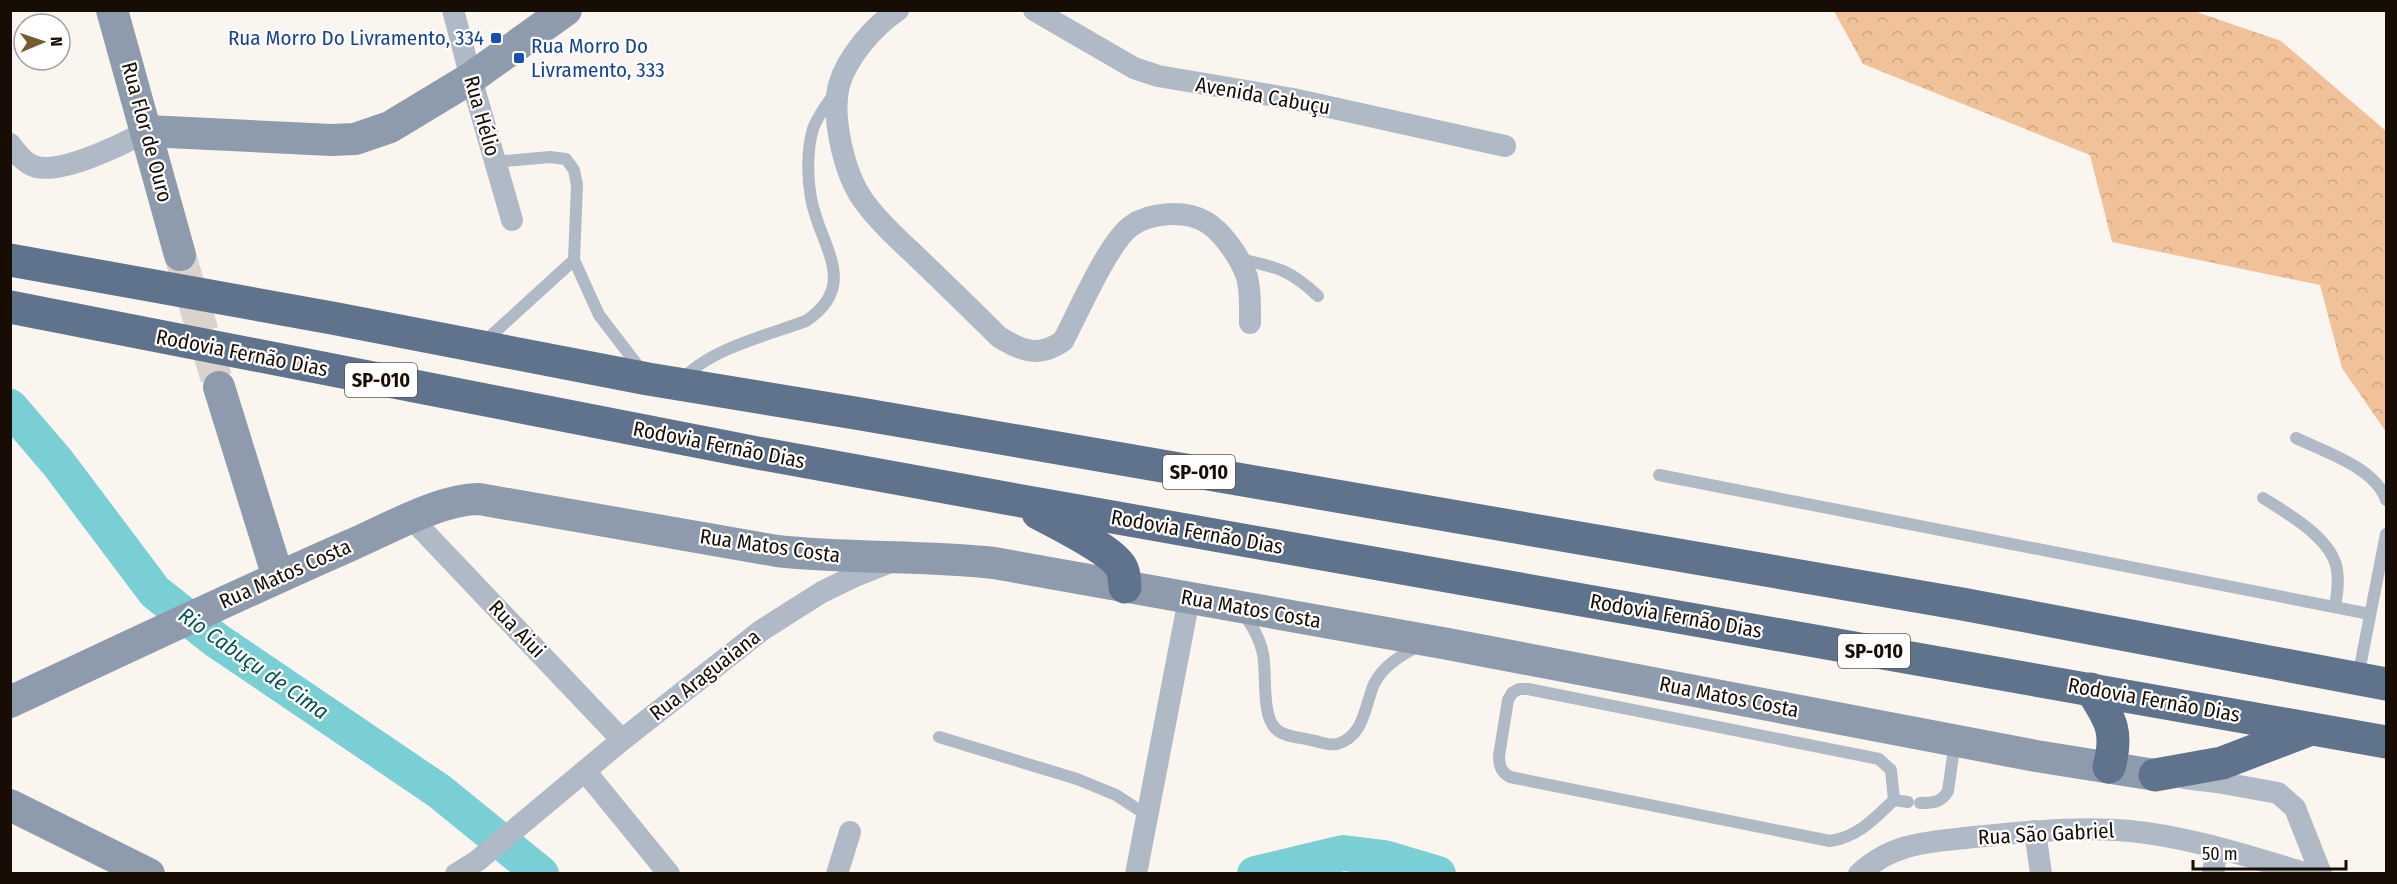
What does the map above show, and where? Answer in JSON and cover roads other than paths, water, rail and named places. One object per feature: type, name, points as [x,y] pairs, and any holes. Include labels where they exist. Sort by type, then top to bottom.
[{"type":"highway","name":"SP-010","points":[[10,260],[663,382],[855,412],[1950,602],[2372,681]]},
{"type":"highway","name":"Rodovia Fernão Dias","points":[[10,307],[694,441],[1016,500],[2386,742]]},
{"type":"highway","points":[[1016,500],[1088,540],[1119,563],[1124,573],[1125,587]]},
{"type":"highway","points":[[2091,689],[2110,718],[2114,731],[2109,767]]},
{"type":"highway","points":[[2155,775],[2222,763],[2313,729]]},
{"type":"street","name":"Rua Flor de Ouro","points":[[111,10],[147,131],[180,255]]},
{"type":"street","name":"Rua Hélio","points":[[453,10],[512,220]]},
{"type":"street","points":[[10,144],[33,166],[44,169],[58,168],[121,146],[147,131],[331,140],[355,139],[390,128],[471,78],[566,10]]},
{"type":"street","points":[[898,10],[869,35],[852,58],[839,85],[837,111],[840,141],[849,171],[862,199],[887,228],[999,337],[1018,348],[1038,351],[1052,349],[1064,341],[1108,255],[1121,236],[1131,226],[1147,218],[1167,214],[1189,216],[1207,222],[1238,259],[1247,278],[1250,323]]},
{"type":"street","name":"Avenida Cabuçu","points":[[1034,10],[1134,68],[1158,76],[1293,99],[1505,146]]},
{"type":"street","points":[[219,387],[278,577]]},
{"type":"street","name":"Rua Matos Costa","points":[[10,702],[278,577],[463,499],[479,499],[777,551],[860,558],[905,556],[994,563],[1429,641],[1955,740],[2155,775],[2217,782],[2278,793],[2295,808],[2321,873]]},
{"type":"street","name":"Rua Aiui","points":[[412,519],[622,740]]},
{"type":"street","name":"Rua Araguaiana","points":[[456,873],[477,861],[622,740],[762,630],[793,609],[855,576],[905,556]]},
{"type":"street","points":[[1136,873],[1189,599]]},
{"type":"street","points":[[585,771],[669,873]]},
{"type":"street","points":[[10,805],[149,873]]},
{"type":"street","name":"Rua São Gabriel","points":[[1859,873],[1874,860],[1894,849],[1923,843],[2035,831],[2098,829],[2168,836],[2308,873]]},
{"type":"street","points":[[2035,831],[2041,873]]},
{"type":"street","points":[[837,873],[850,832]]},
{"type":"street","points":[[2214,873],[2217,848]]},
{"type":"lane","points":[[495,162],[550,157],[566,159],[578,185],[574,260],[599,315],[663,382],[690,371],[709,357],[806,321],[820,311],[830,298],[835,275],[831,256],[811,198],[809,148],[813,127],[839,85]]},
{"type":"lane","points":[[1238,259],[1285,270],[1299,278],[1318,296]]},
{"type":"lane","points":[[478,347],[574,260]]},
{"type":"lane","points":[[2296,438],[2368,475],[2383,488],[2386,500]]},
{"type":"lane","points":[[1659,476],[2370,614]]},
{"type":"lane","points":[[2263,498],[2300,523],[2327,546],[2337,568],[2335,607]]},
{"type":"lane","points":[[2372,681],[2370,614],[2386,534]]},
{"type":"lane","points":[[1239,607],[1255,630],[1263,652],[1267,680],[1266,706],[1268,717],[1274,727],[1282,734],[1335,745],[1346,740],[1360,724],[1375,683],[1388,666],[1407,652],[1429,641]]},
{"type":"lane","points":[[1894,800],[1891,770],[1879,759],[1528,689],[1518,689],[1508,700],[1499,765],[1503,773],[1510,777],[1830,841],[1845,839],[1860,832],[1894,800],[1939,802],[1948,791],[1955,740]]},
{"type":"lane","points":[[939,737],[1077,779],[1116,795],[1148,816]]},
{"type":"waterway","name":"Rio Cabuçu de Cima","points":[[10,407],[58,463],[155,592],[216,640],[439,791],[541,874]]},
{"type":"waterway","name":"Rio Cabuçu de Cima","points":[[1255,874],[1343,853],[1384,858],[1438,874]]},
{"type":"tunnel","points":[[180,255],[219,387]]},
{"type":"place","name":"Rua Morro Do Livramento, 334","points":[[496,38]]},
{"type":"place","name":"Rua Morro Do Livramento, 333","points":[[519,58]]}]
